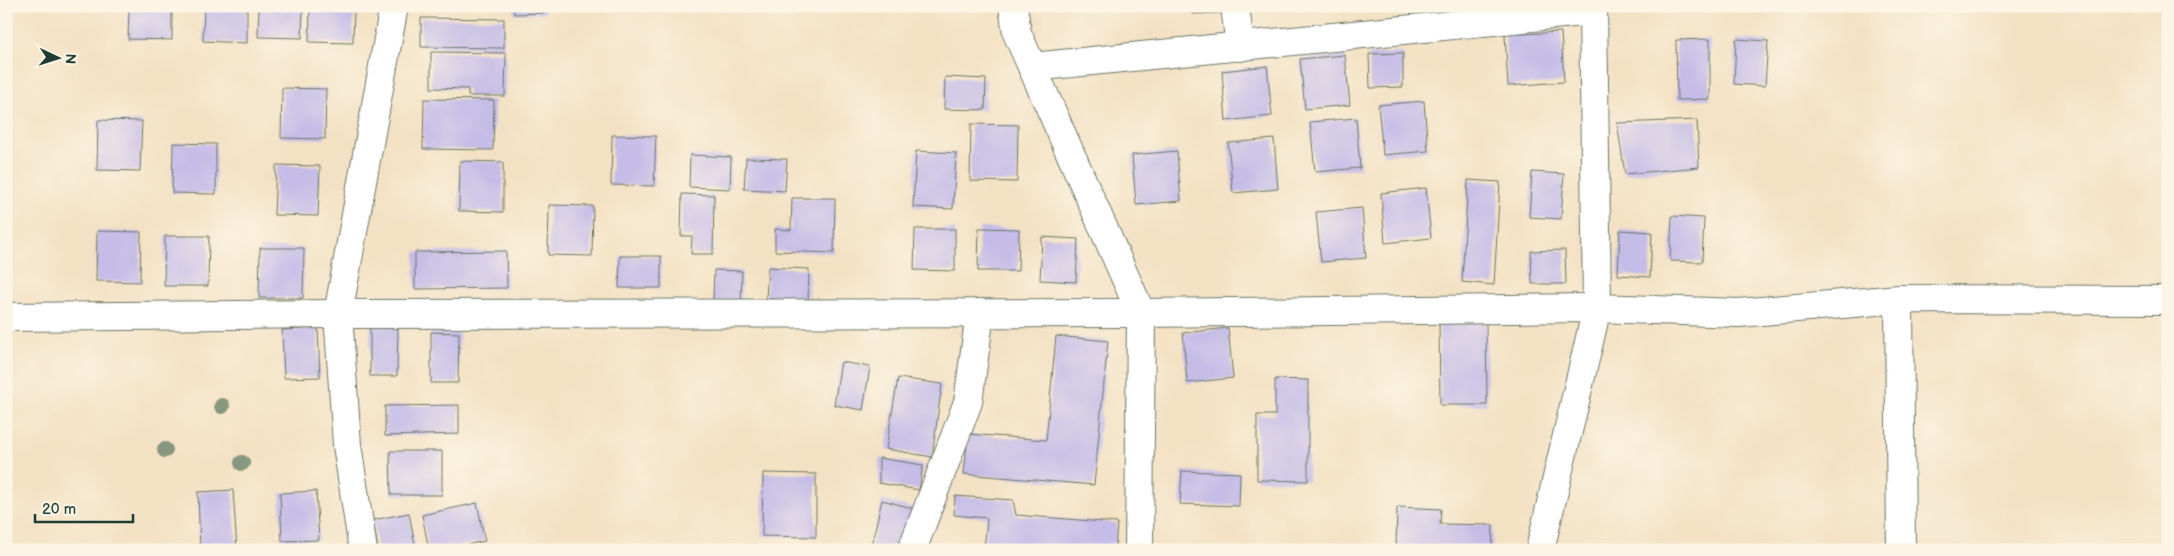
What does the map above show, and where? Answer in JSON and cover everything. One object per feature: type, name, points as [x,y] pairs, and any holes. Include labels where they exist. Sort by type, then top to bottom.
[{"type":"street","points":[[363,550],[347,445],[338,314],[394,6]]},
{"type":"street","points":[[1013,6],[1017,33],[1141,313],[1139,550]]},
{"type":"street","points":[[1235,6],[1240,47]]},
{"type":"street","points":[[1032,68],[1593,9],[1597,308],[1540,550]]},
{"type":"street","points":[[6,316],[1141,313],[1597,308],[1739,314],[1899,299],[2160,300]]},
{"type":"street","points":[[1899,299],[1901,550]]},
{"type":"street","points":[[912,550],[968,402],[980,313]]},
{"type":"building","points":[[129,6],[172,6],[172,40],[128,39]]},
{"type":"building","points":[[204,6],[247,6],[247,43],[203,41]]},
{"type":"building","points":[[259,6],[303,6],[302,38],[258,37]]},
{"type":"building","points":[[310,6],[354,6],[353,43],[309,42]]},
{"type":"building","points":[[514,6],[546,6],[545,13],[514,14]]},
{"type":"building","points":[[1192,6],[1223,6],[1223,13],[1192,14]]},
{"type":"building","points":[[421,18],[504,19],[504,48],[421,47]]},
{"type":"building","points":[[1561,32],[1564,82],[1508,86],[1505,35]]},
{"type":"building","points":[[1710,39],[1710,99],[1677,100],[1676,40]]},
{"type":"building","points":[[1736,39],[1768,41],[1765,86],[1734,84]]},
{"type":"building","points":[[431,52],[506,53],[505,96],[468,96],[468,89],[431,88]]},
{"type":"building","points":[[1403,53],[1403,87],[1370,88],[1369,54]]},
{"type":"building","points":[[1345,55],[1350,105],[1305,109],[1300,59]]},
{"type":"building","points":[[1267,66],[1272,116],[1226,121],[1222,71]]},
{"type":"building","points":[[945,77],[986,79],[985,110],[944,109]]},
{"type":"building","points":[[282,88],[326,89],[325,139],[281,138]]},
{"type":"building","points":[[424,99],[494,100],[493,150],[423,149]]},
{"type":"building","points":[[1424,101],[1428,151],[1383,155],[1378,105]]},
{"type":"building","points":[[1356,118],[1360,168],[1315,172],[1310,122]]},
{"type":"building","points":[[98,120],[142,121],[140,171],[97,170]]},
{"type":"building","points":[[1697,120],[1699,167],[1625,174],[1617,123]]},
{"type":"building","points":[[971,124],[1018,125],[1017,182],[970,181]]},
{"type":"building","points":[[612,135],[656,136],[654,186],[611,185]]},
{"type":"building","points":[[1274,139],[1278,189],[1233,193],[1228,143]]},
{"type":"building","points":[[173,143],[216,144],[216,194],[172,193]]},
{"type":"building","points":[[916,151],[956,153],[953,209],[913,207]]},
{"type":"building","points":[[1177,151],[1181,201],[1136,205],[1132,155]]},
{"type":"building","points":[[690,155],[731,157],[730,189],[689,187]]},
{"type":"building","points":[[746,158],[787,159],[785,191],[744,189]]},
{"type":"building","points":[[460,161],[503,162],[503,212],[459,211]]},
{"type":"building","points":[[276,165],[320,166],[318,216],[274,215]]},
{"type":"building","points":[[1532,172],[1564,174],[1561,219],[1529,217]]},
{"type":"building","points":[[1468,180],[1500,182],[1494,285],[1462,282]]},
{"type":"building","points":[[1426,188],[1431,238],[1385,243],[1381,193]]},
{"type":"building","points":[[682,194],[714,195],[713,254],[691,254],[692,236],[681,236]]},
{"type":"building","points":[[792,198],[835,198],[834,253],[775,251],[775,229],[791,230]]},
{"type":"building","points":[[549,205],[593,206],[592,256],[548,255]]},
{"type":"building","points":[[1362,208],[1366,258],[1321,262],[1316,212]]},
{"type":"building","points":[[1672,216],[1704,218],[1702,262],[1670,261]]},
{"type":"building","points":[[979,228],[1019,229],[1018,271],[978,271]]},
{"type":"building","points":[[915,229],[955,229],[955,271],[914,270]]},
{"type":"building","points":[[1620,230],[1652,232],[1650,277],[1618,275]]},
{"type":"building","points":[[97,231],[141,232],[140,282],[96,281]]},
{"type":"building","points":[[165,236],[209,236],[208,286],[164,286]]},
{"type":"building","points":[[1042,237],[1078,239],[1076,282],[1040,280]]},
{"type":"building","points":[[260,248],[304,248],[303,298],[259,298]]},
{"type":"building","points":[[1565,250],[1566,284],[1532,284],[1531,251]]},
{"type":"building","points":[[506,251],[507,288],[415,289],[415,252]]},
{"type":"building","points":[[620,256],[661,256],[661,288],[619,288]]},
{"type":"building","points":[[768,267],[809,269],[808,300],[766,299]]},
{"type":"building","points":[[714,270],[742,271],[741,303],[713,302]]},
{"type":"building","points":[[1439,320],[1486,320],[1487,405],[1440,405]]},
{"type":"building","points":[[370,325],[398,326],[397,376],[370,376]]},
{"type":"building","points":[[318,328],[320,377],[284,378],[282,330]]},
{"type":"building","points":[[1228,328],[1233,378],[1187,383],[1183,333]]},
{"type":"building","points":[[431,332],[459,333],[458,383],[431,383]]},
{"type":"building","points":[[1056,336],[1108,341],[1094,485],[964,474],[968,434],[1046,440]]},
{"type":"building","points":[[841,362],[870,367],[863,410],[834,405]]},
{"type":"building","points":[[898,378],[942,384],[932,457],[886,449]]},
{"type":"building","points":[[1275,379],[1308,380],[1308,481],[1257,480],[1257,415],[1275,415]]},
{"type":"building","points":[[459,405],[459,434],[385,436],[385,406]]},
{"type":"building","points":[[390,451],[442,451],[442,495],[391,495]]},
{"type":"building","points":[[879,458],[923,465],[919,490],[879,483]]},
{"type":"building","points":[[1182,471],[1240,473],[1239,506],[1180,504]]},
{"type":"building","points":[[763,473],[816,474],[816,537],[762,536]]},
{"type":"building","points":[[233,490],[237,550],[200,550],[198,492]]},
{"type":"building","points":[[316,491],[319,540],[282,541],[280,493]]},
{"type":"building","points":[[955,496],[1013,500],[1016,515],[1117,523],[1115,550],[984,550],[987,518],[954,515]]},
{"type":"building","points":[[882,500],[912,508],[902,550],[870,550]]},
{"type":"building","points":[[477,503],[485,541],[443,550],[429,550],[422,515]]},
{"type":"building","points":[[1397,507],[1441,509],[1440,524],[1493,525],[1492,550],[1396,550]]},
{"type":"building","points":[[409,513],[416,550],[378,550],[373,520]]}]
